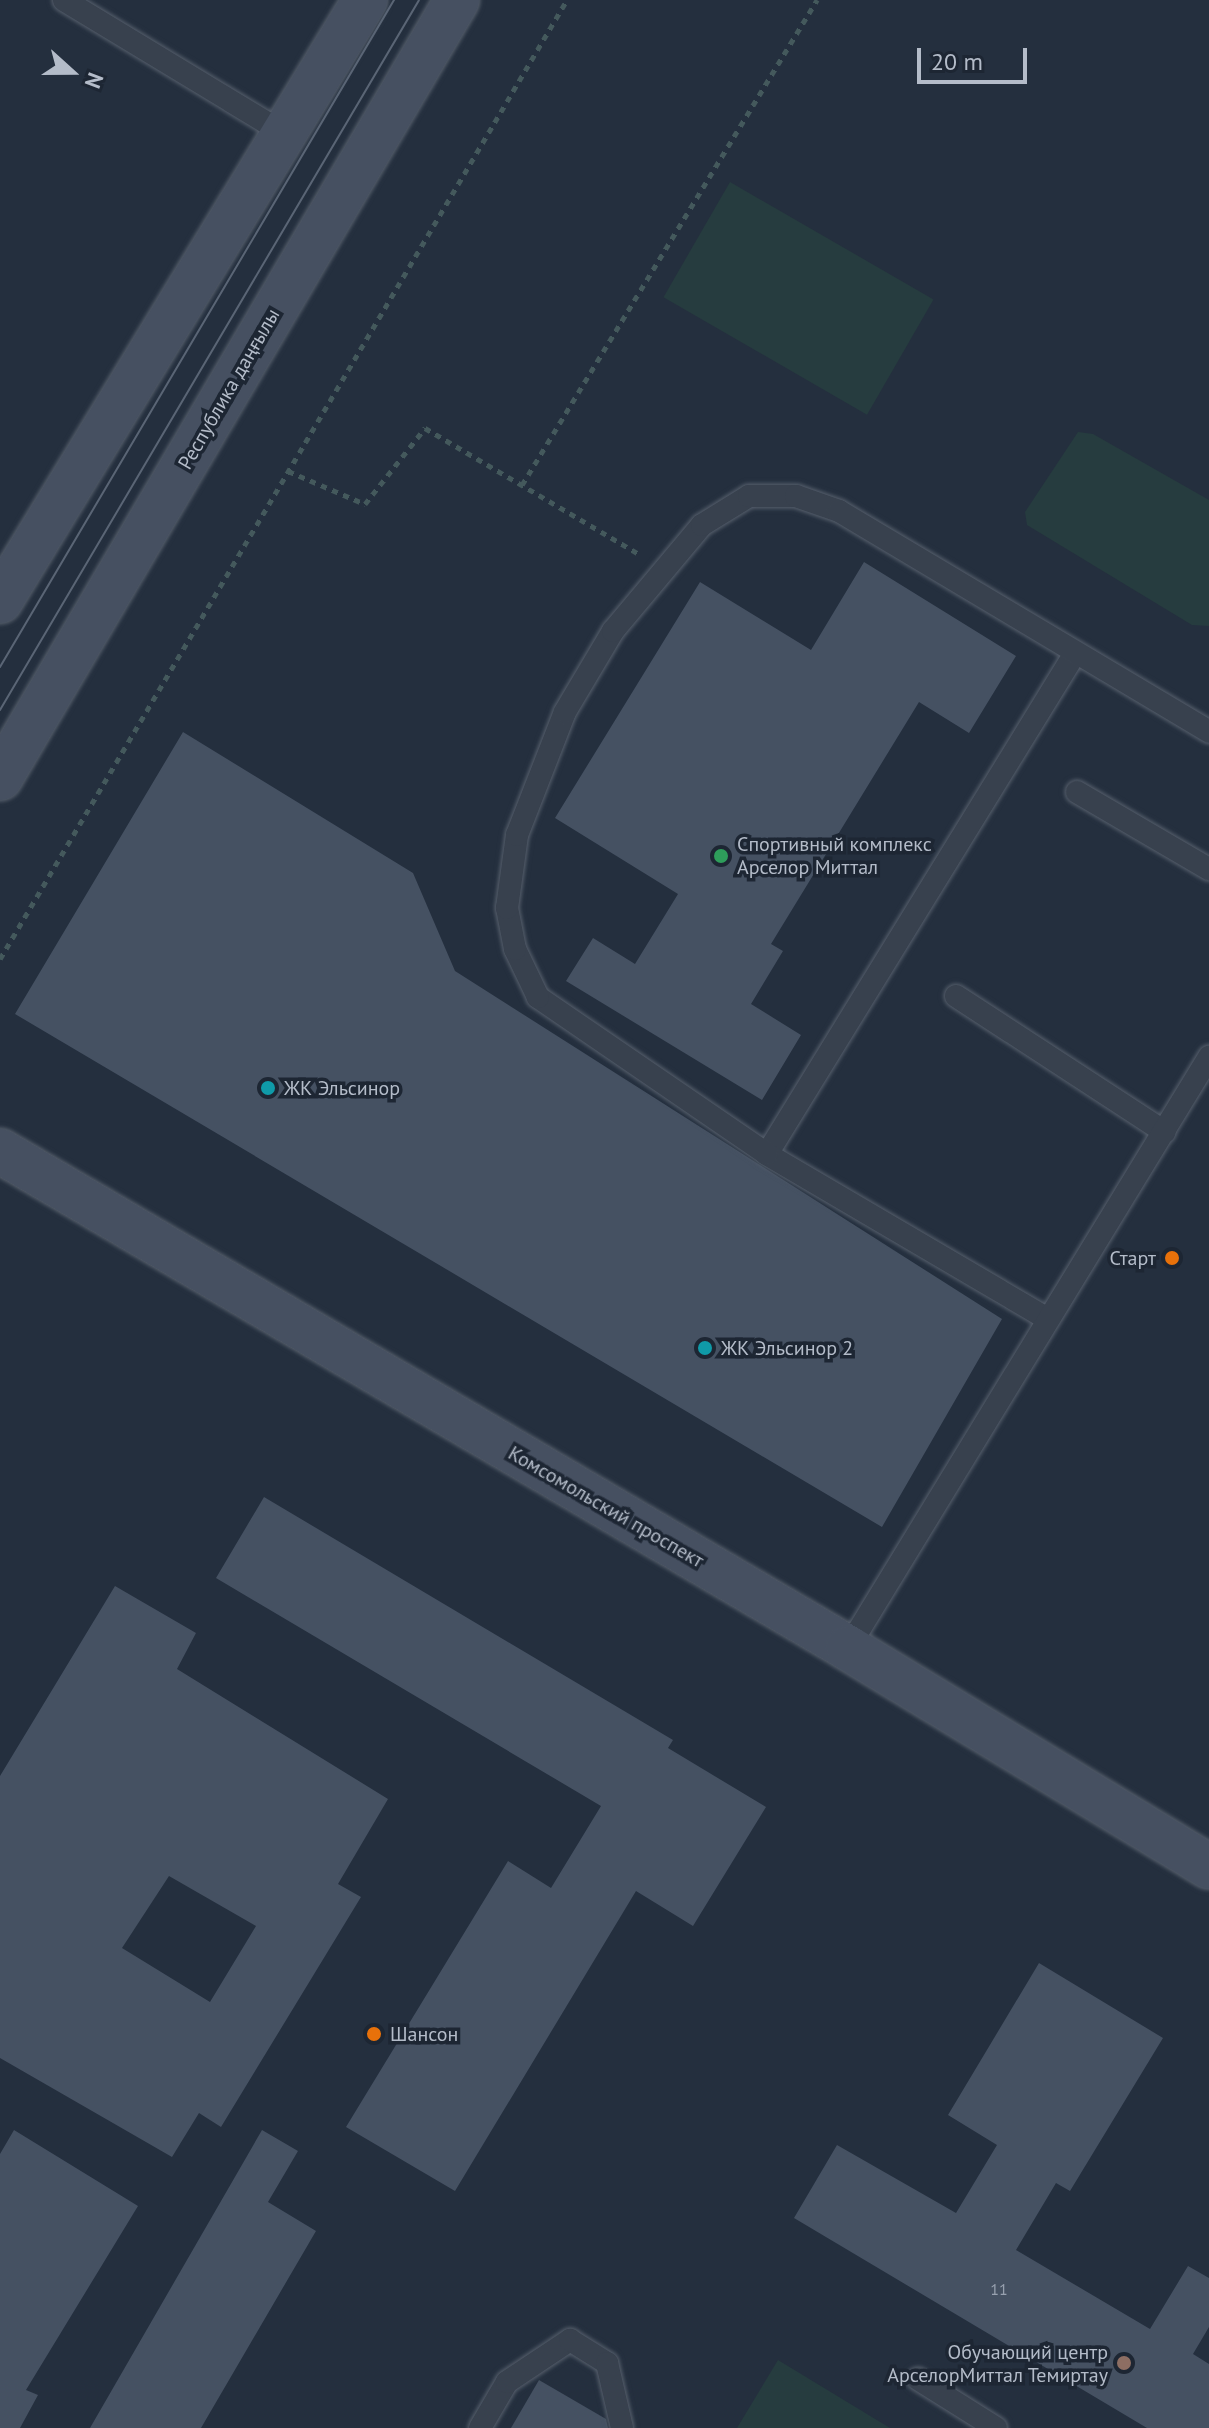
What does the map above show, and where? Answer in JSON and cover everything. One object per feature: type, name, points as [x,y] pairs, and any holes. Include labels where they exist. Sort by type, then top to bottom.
[{"type":"main road","points":[[0,601],[365,0]]},
{"type":"main road","name":"Республика даңғылы","points":[[0,778],[457,0]]},
{"type":"main road","name":"Комсомольский проспект","points":[[0,1151],[848,1648],[1209,1867]]},
{"type":"lane","points":[[64,0],[285,134]]},
{"type":"lane","points":[[1046,1318],[767,1154],[538,997],[515,949],[507,908],[517,835],[559,724],[613,631],[702,525],[749,496],[796,496],[839,511],[1074,655],[1209,732]]},
{"type":"lane","points":[[767,1154],[1074,655]]},
{"type":"lane","points":[[1077,792],[1209,869]]},
{"type":"lane","points":[[956,996],[1165,1132]]},
{"type":"lane","points":[[848,1648],[1046,1318],[1165,1132],[1209,1057]]},
{"type":"lane","points":[[480,2428],[507,2382],[570,2340],[607,2363],[622,2428]]},
{"type":"lane","points":[[918,2379],[996,2428]]},
{"type":"path","points":[[0,959],[567,0]]},
{"type":"path","points":[[522,485],[817,0]]},
{"type":"path","points":[[288,471],[365,504],[425,428],[664,568]]},
{"type":"green space","points":[[730,182],[934,300],[867,415],[664,297]]},
{"type":"green space","points":[[1078,432],[1093,434],[1209,500],[1209,626],[1192,625],[1027,525],[1025,512]]},
{"type":"green space","points":[[778,2360],[890,2428],[737,2428]]},
{"type":"building","name":"Спортивный комплекс Арселор Миттал","points":[[864,562],[1016,656],[969,733],[919,702],[771,944],[783,951],[751,1004],[801,1035],[762,1100],[566,981],[593,938],[635,964],[678,894],[555,818],[700,582],[811,650]]},
{"type":"building","points":[[183,732],[413,873],[455,971],[1002,1319],[882,1527],[15,1014]]},
{"type":"building","points":[[264,1497],[673,1740],[668,1748],[766,1807],[693,1926],[636,1891],[455,2191],[346,2127],[508,1861],[551,1888],[601,1806],[216,1578]]},
{"type":"building","points":[[115,1586],[196,1633],[177,1669],[388,1799],[338,1884],[361,1897],[221,2127],[199,2113],[172,2157],[0,2058],[0,1776]],"holes":[[[169,1876],[256,1926],[210,2002],[122,1948]]]},
{"type":"building","points":[[1039,1963],[1163,2038],[1070,2191],[1056,2183],[1016,2250],[1150,2329],[1188,2266],[1209,2278],[1209,2327],[1193,2354],[1209,2364],[1209,2428],[1147,2428],[794,2218],[837,2145],[956,2213],[997,2145],[948,2115]]},
{"type":"building","points":[[14,2130],[138,2206],[26,2390],[38,2395],[20,2428],[0,2428],[0,2154]]},
{"type":"building","points":[[262,2130],[298,2151],[268,2202],[316,2231],[201,2428],[90,2428]]},
{"type":"building","points":[[539,2380],[606,2419],[608,2428],[511,2428]]},
{"type":"tram line","points":[[0,667],[394,0]]},
{"type":"tram line","points":[[0,710],[419,0]]},
{"type":"place","name":"Спортивный комплекс Арселор Миттал","points":[[721,856]]},
{"type":"place","name":"ЖК Эльсинор","points":[[268,1088]]},
{"type":"place","name":"Старт","points":[[1172,1258]]},
{"type":"place","name":"ЖК Эльсинор 2","points":[[705,1348]]},
{"type":"place","name":"Шансон","points":[[374,2034]]},
{"type":"place","name":"Обучающий центр АрселорМиттал Темиртау","points":[[1124,2363]]}]
